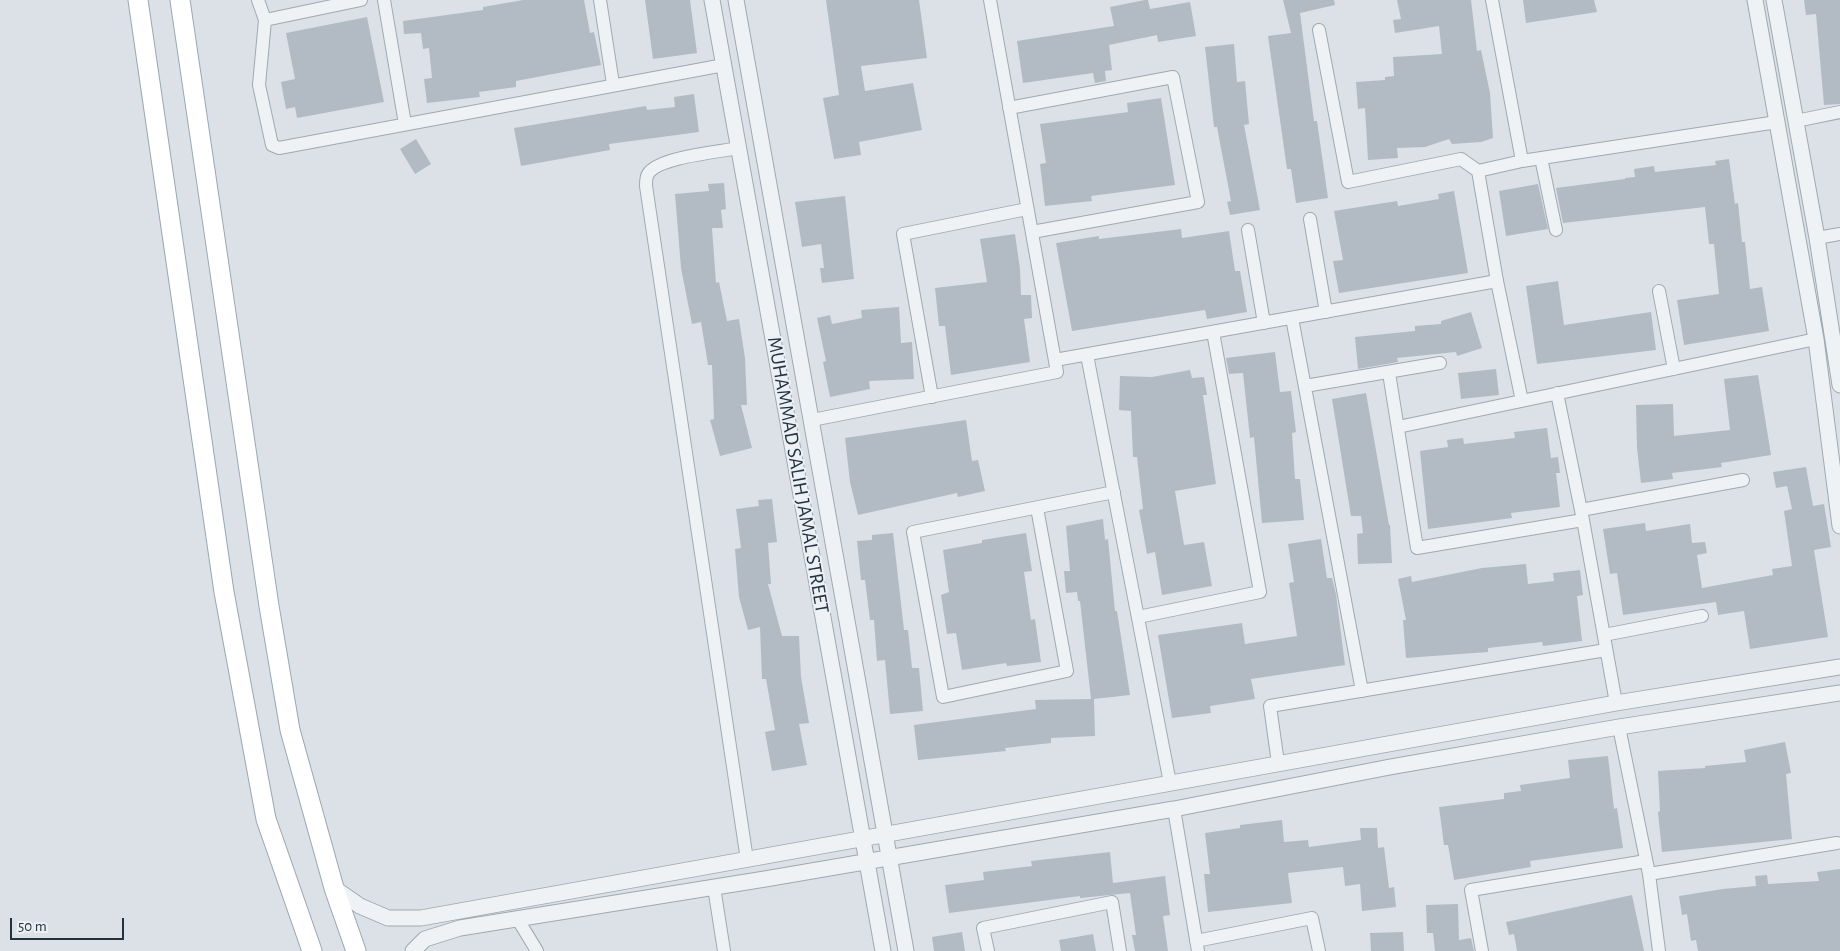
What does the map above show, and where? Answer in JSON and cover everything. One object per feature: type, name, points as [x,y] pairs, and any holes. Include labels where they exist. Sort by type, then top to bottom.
[{"type":"main road","points":[[138,0],[224,592],[266,819],[312,951]]},
{"type":"main road","points":[[180,0],[274,635],[290,730],[334,888],[356,951]]},
{"type":"street","points":[[258,0],[265,20],[259,85],[272,145],[279,148],[613,84],[724,65]]},
{"type":"street","points":[[265,20],[361,0]]},
{"type":"street","points":[[384,0],[405,124]]},
{"type":"street","points":[[600,0],[613,84]]},
{"type":"street","name":"MUHAMMAD SALIH JAMAL STREET","points":[[712,0],[883,951]]},
{"type":"street","name":"MUHAMMAD SALIH JAMAL STREET","points":[[736,0],[906,951]]},
{"type":"street","points":[[812,420],[1057,372],[990,0]]},
{"type":"street","points":[[1492,0],[1522,161]]},
{"type":"street","points":[[1755,0],[1816,339],[1840,526]]},
{"type":"street","points":[[1774,0],[1817,238],[1840,385]]},
{"type":"street","points":[[1319,30],[1348,182],[1461,159],[1478,170],[1522,161],[1777,122]]},
{"type":"street","points":[[1009,108],[1173,77],[1198,202],[1032,232]]},
{"type":"street","points":[[1796,121],[1840,112]]},
{"type":"street","points":[[739,148],[669,161],[648,174],[646,186],[747,860]]},
{"type":"street","points":[[1541,158],[1556,230]]},
{"type":"street","points":[[1478,170],[1497,281],[1522,401]]},
{"type":"street","points":[[932,397],[903,234],[1027,209]]},
{"type":"street","points":[[1310,219],[1326,312]]},
{"type":"street","points":[[1248,230],[1264,323]]},
{"type":"street","points":[[1817,238],[1840,234]]},
{"type":"street","points":[[1055,360],[1497,281]]},
{"type":"street","points":[[1659,290],[1674,369]]},
{"type":"street","points":[[1292,318],[1362,691]]},
{"type":"street","points":[[1138,617],[1260,592],[1214,332]]},
{"type":"street","points":[[1398,427],[1816,339]]},
{"type":"street","points":[[1087,355],[1170,782]]},
{"type":"street","points":[[1304,386],[1440,364]]},
{"type":"street","points":[[1389,373],[1417,548],[1742,480]]},
{"type":"street","points":[[1557,393],[1582,515],[1616,703]]},
{"type":"street","points":[[1037,508],[1067,671],[943,697],[913,532],[1114,492]]},
{"type":"street","points":[[1604,635],[1702,616]]},
{"type":"street","points":[[1278,763],[1270,706],[1606,650]]},
{"type":"street","points":[[334,888],[360,906],[388,918],[421,918],[1616,703],[1840,667]]},
{"type":"street","points":[[414,951],[426,939],[460,928],[868,862],[1174,809],[1390,767],[1618,726],[1840,693]]},
{"type":"street","points":[[1618,726],[1649,874],[1659,951]]},
{"type":"street","points":[[1174,809],[1197,946],[1312,918],[1319,951]]},
{"type":"street","points":[[1649,874],[1837,843]]},
{"type":"street","points":[[1482,951],[1471,890],[1646,861]]},
{"type":"street","points":[[714,887],[724,951]]},
{"type":"street","points":[[988,951],[984,928],[1112,902],[1120,951]]},
{"type":"street","points":[[517,918],[537,951]]},
{"type":"building","points":[[523,0],[584,0],[590,33],[594,32],[601,65],[516,81],[516,87],[479,92],[480,97],[427,103],[424,79],[432,78],[429,48],[423,49],[421,33],[404,34],[403,21],[483,10],[483,7]]},
{"type":"building","points":[[645,0],[690,0],[697,53],[653,59]]},
{"type":"building","points":[[826,0],[919,0],[927,58],[861,66],[865,91],[913,83],[922,130],[859,142],[861,155],[834,159],[823,98],[839,95]]},
{"type":"building","points":[[1148,0],[1150,9],[1190,2],[1196,36],[1158,42],[1157,35],[1109,45],[1112,70],[1105,71],[1106,81],[1095,83],[1093,73],[1023,83],[1017,41],[1114,26],[1110,7]]},
{"type":"building","points":[[1283,0],[1334,0],[1335,5],[1300,13],[1314,121],[1317,121],[1328,198],[1296,203],[1291,169],[1287,169],[1268,36],[1291,33]]},
{"type":"building","points":[[1397,0],[1471,0],[1477,51],[1481,50],[1490,93],[1493,138],[1481,142],[1452,144],[1449,139],[1425,147],[1397,148],[1398,158],[1368,160],[1365,108],[1358,109],[1356,82],[1385,80],[1385,77],[1394,76],[1393,57],[1442,54],[1439,26],[1395,33],[1393,20],[1401,19]]},
{"type":"building","points":[[1523,0],[1594,0],[1597,12],[1526,23]]},
{"type":"building","points":[[1804,0],[1840,0],[1840,104],[1824,105],[1816,14],[1806,15]]},
{"type":"building","points":[[367,17],[384,102],[297,118],[295,107],[286,109],[281,82],[295,79],[286,33]]},
{"type":"building","points":[[1234,44],[1237,82],[1245,81],[1249,124],[1244,125],[1260,210],[1230,215],[1227,202],[1231,201],[1217,127],[1214,127],[1205,47]]},
{"type":"building","points":[[694,94],[699,132],[609,144],[610,150],[521,166],[514,128],[646,106],[647,110],[675,107],[674,97]]},
{"type":"building","points":[[1161,98],[1175,185],[1091,196],[1092,201],[1045,206],[1040,164],[1046,163],[1040,124],[1128,112],[1127,103]]},
{"type":"building","points":[[416,139],[431,164],[415,174],[400,149]]},
{"type":"building","points":[[1729,159],[1735,204],[1738,203],[1742,242],[1745,242],[1750,289],[1762,287],[1769,331],[1684,345],[1677,300],[1719,294],[1714,244],[1709,244],[1705,207],[1563,223],[1556,188],[1635,177],[1634,169],[1654,166],[1655,172],[1716,165],[1715,161]]},
{"type":"building","points":[[724,183],[726,209],[721,210],[723,228],[712,228],[716,283],[719,282],[727,321],[739,319],[745,358],[747,405],[741,405],[752,448],[720,456],[710,420],[714,419],[712,365],[708,365],[701,322],[692,324],[681,268],[675,194],[709,191],[708,184]]},
{"type":"building","points":[[1538,184],[1548,229],[1506,236],[1499,191]]},
{"type":"building","points":[[1454,191],[1468,273],[1339,293],[1333,261],[1343,260],[1334,211],[1397,201],[1398,206],[1439,199],[1438,194]]},
{"type":"building","points":[[845,196],[854,279],[822,283],[820,268],[824,268],[821,244],[802,247],[795,202]]},
{"type":"building","points":[[1181,229],[1182,238],[1229,231],[1235,271],[1240,271],[1247,312],[1207,319],[1205,310],[1072,331],[1056,243],[1099,236],[1099,239]]},
{"type":"building","points":[[1015,234],[1020,269],[1021,295],[1031,295],[1032,318],[1024,319],[1030,362],[951,375],[945,326],[939,326],[935,288],[987,282],[980,239]]},
{"type":"building","points":[[1558,281],[1564,325],[1651,312],[1656,350],[1537,364],[1526,286]]},
{"type":"building","points":[[899,307],[901,343],[912,342],[914,379],[869,381],[870,389],[830,397],[823,362],[826,361],[817,318],[830,315],[832,324],[862,318],[861,310]]},
{"type":"building","points":[[1471,312],[1482,348],[1457,356],[1456,352],[1397,358],[1398,362],[1358,369],[1355,337],[1415,331],[1415,326],[1441,324],[1441,321]]},
{"type":"building","points":[[1275,352],[1280,392],[1291,391],[1296,432],[1292,433],[1295,479],[1300,479],[1304,520],[1262,523],[1254,437],[1250,438],[1243,373],[1229,374],[1226,358]]},
{"type":"building","points":[[1496,369],[1499,395],[1461,399],[1458,373]]},
{"type":"building","points":[[1190,370],[1192,378],[1204,377],[1207,395],[1203,395],[1216,484],[1175,491],[1184,545],[1204,542],[1212,586],[1162,595],[1155,552],[1147,554],[1139,510],[1143,509],[1137,457],[1133,457],[1131,411],[1119,410],[1120,376],[1152,377]]},
{"type":"building","points":[[1758,375],[1771,455],[1721,463],[1722,467],[1672,473],[1673,479],[1641,483],[1637,448],[1636,405],[1673,404],[1674,436],[1730,430],[1724,379]]},
{"type":"building","points":[[1366,393],[1390,525],[1392,563],[1358,564],[1357,534],[1363,533],[1361,516],[1351,516],[1332,399]]},
{"type":"building","points":[[966,420],[972,461],[978,460],[985,491],[958,497],[957,493],[858,515],[850,482],[845,438]]},
{"type":"building","points":[[1547,428],[1551,458],[1558,457],[1560,473],[1556,473],[1560,507],[1511,513],[1512,518],[1428,529],[1420,451],[1448,447],[1447,440],[1463,438],[1464,444],[1515,438],[1514,432]]},
{"type":"building","points":[[1806,467],[1813,506],[1824,504],[1831,547],[1814,550],[1828,637],[1750,649],[1744,611],[1718,615],[1716,602],[1623,615],[1617,573],[1610,574],[1603,529],[1645,523],[1646,531],[1690,524],[1692,543],[1705,542],[1707,553],[1697,555],[1702,588],[1773,575],[1772,569],[1792,566],[1784,511],[1792,509],[1787,486],[1776,488],[1773,472]]},
{"type":"building","points":[[772,499],[777,542],[768,543],[771,584],[768,584],[782,636],[799,636],[801,677],[809,723],[799,724],[807,765],[772,771],[765,732],[775,730],[766,679],[762,679],[760,627],[748,630],[739,597],[735,549],[741,548],[736,509],[759,506],[758,500]]},
{"type":"building","points":[[1103,519],[1105,540],[1108,539],[1115,611],[1117,611],[1130,695],[1094,699],[1095,736],[1051,738],[1051,743],[1005,748],[1006,751],[918,760],[914,725],[1036,709],[1035,700],[1091,699],[1080,601],[1078,601],[1077,592],[1066,593],[1064,571],[1070,571],[1066,526]]},
{"type":"building","points":[[893,533],[904,630],[908,630],[912,668],[919,668],[923,711],[890,714],[885,660],[877,661],[874,620],[870,620],[865,580],[861,580],[857,541],[872,540],[872,535]]},
{"type":"building","points":[[1026,533],[1032,571],[1024,572],[1031,620],[1035,619],[1041,662],[1007,666],[1006,663],[962,670],[956,633],[947,634],[941,595],[949,592],[943,550],[982,543],[982,540]]},
{"type":"building","points":[[1321,539],[1327,578],[1332,578],[1336,594],[1345,665],[1251,679],[1255,699],[1210,706],[1211,713],[1172,718],[1158,635],[1242,623],[1245,644],[1297,636],[1289,583],[1294,582],[1288,544]]},
{"type":"building","points":[[1526,564],[1528,584],[1554,581],[1553,573],[1580,570],[1583,595],[1577,596],[1582,641],[1543,646],[1542,642],[1488,648],[1488,652],[1406,658],[1403,620],[1406,620],[1398,579],[1411,576],[1412,582],[1482,568]]},
{"type":"building","points":[[1785,742],[1791,773],[1786,774],[1792,839],[1662,852],[1658,812],[1660,811],[1658,771],[1705,768],[1705,766],[1746,762],[1744,750]]},
{"type":"building","points":[[1608,756],[1614,809],[1617,808],[1623,848],[1530,861],[1531,867],[1454,880],[1448,845],[1444,845],[1439,807],[1504,799],[1504,793],[1521,791],[1520,785],[1570,778],[1568,760]]},
{"type":"building","points":[[1282,820],[1284,842],[1308,840],[1309,847],[1361,840],[1360,828],[1377,828],[1378,848],[1384,847],[1389,888],[1394,887],[1396,907],[1362,911],[1360,884],[1345,886],[1343,867],[1288,873],[1292,903],[1208,912],[1204,874],[1210,874],[1205,833],[1240,828],[1240,825]]},
{"type":"building","points":[[1110,852],[1113,883],[1165,876],[1170,915],[1163,916],[1168,951],[1135,951],[1132,935],[1136,935],[1130,893],[1080,898],[1080,896],[949,913],[945,885],[984,880],[983,872],[1032,866],[1031,861]]},
{"type":"building","points":[[1840,869],[1840,951],[1698,951],[1696,940],[1691,941],[1687,914],[1682,915],[1679,896],[1756,886],[1755,876],[1767,875],[1768,884],[1819,881],[1817,872]]},
{"type":"building","points":[[1632,895],[1644,951],[1517,951],[1514,934],[1509,935],[1506,922]]},
{"type":"building","points":[[1458,904],[1459,940],[1471,938],[1474,951],[1435,951],[1433,933],[1427,933],[1426,905]]},
{"type":"building","points":[[962,932],[965,951],[934,951],[932,937]]},
{"type":"building","points":[[1403,932],[1404,951],[1371,951],[1370,933]]},
{"type":"building","points":[[1093,934],[1096,951],[1061,951],[1059,940]]}]
